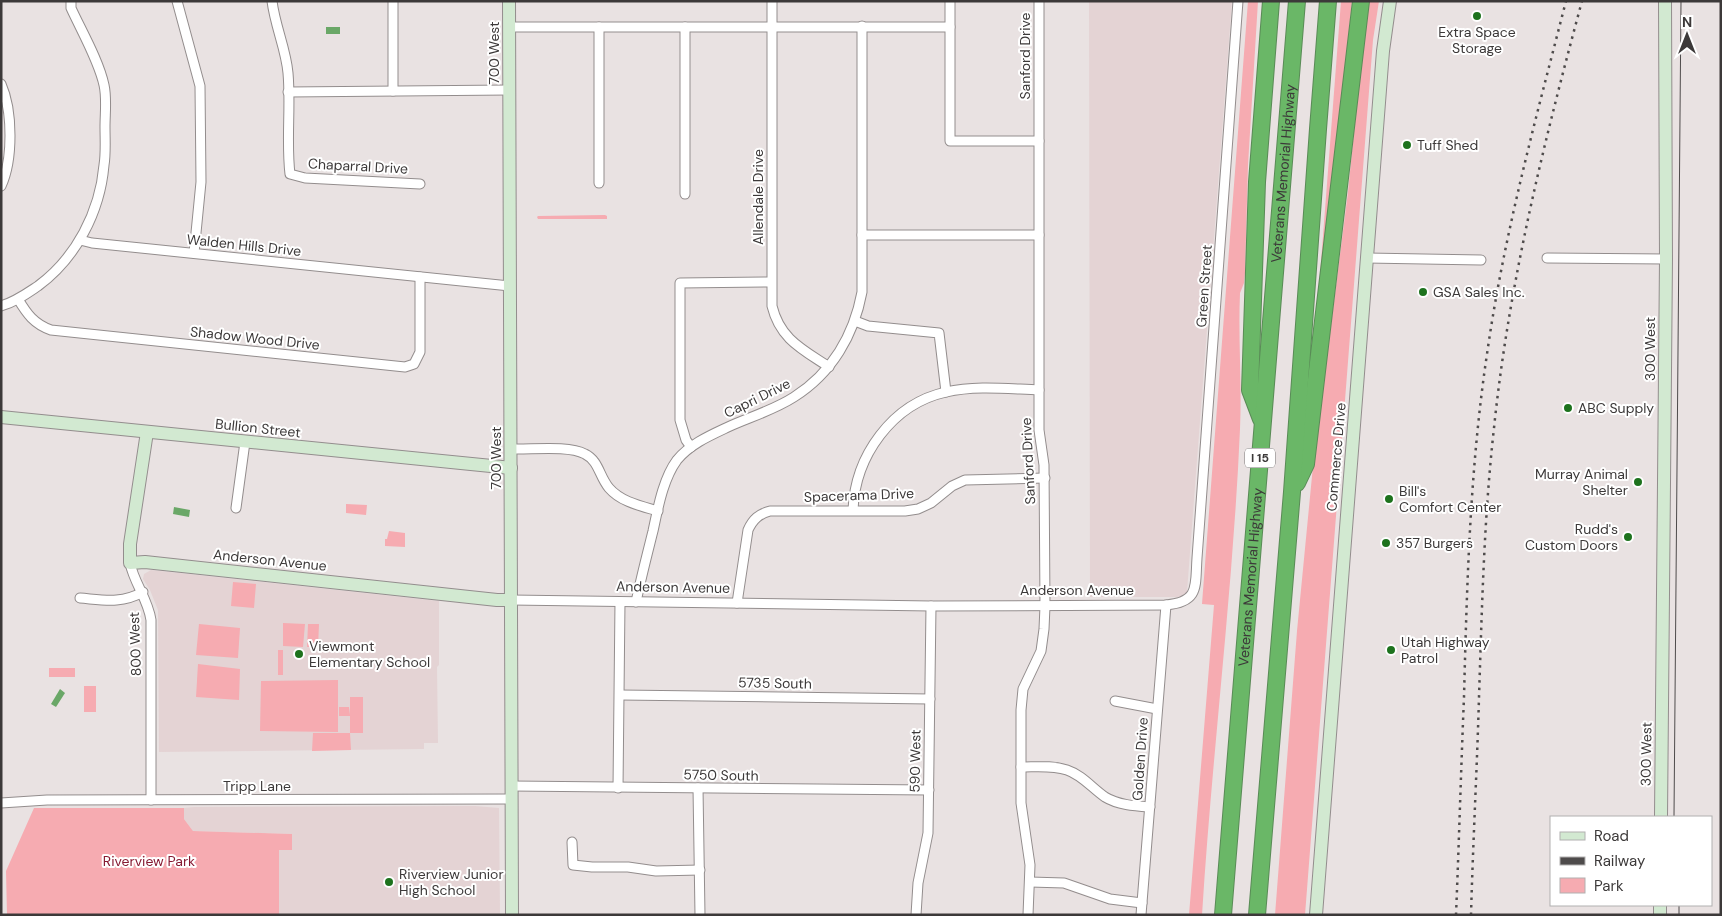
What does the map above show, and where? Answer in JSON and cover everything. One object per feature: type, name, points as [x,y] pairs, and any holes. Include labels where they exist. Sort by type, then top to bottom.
[{"type":"highway","points":[[1262,424],[1250,390],[1257,182],[1271,1]]},
{"type":"highway","name":"Veterans Memorial Highway","points":[[1223,915],[1297,1]]},
{"type":"highway","name":"I 15","points":[[1257,915],[1292,492],[1328,1]]},
{"type":"highway","points":[[1292,492],[1306,464],[1361,1]]},
{"type":"street","points":[[1,306],[18,299],[48,278],[68,258],[80,240],[98,198],[104,166],[105,94],[99,69],[71,8],[70,1]]},
{"type":"street","points":[[177,1],[200,86],[201,182],[194,253]]},
{"type":"street","name":"Chaparral Drive","points":[[272,1],[273,14],[286,62],[290,174],[305,178],[420,184]]},
{"type":"street","points":[[393,1],[393,91]]},
{"type":"street","name":"700 West","points":[[509,1],[512,915]]},
{"type":"street","name":"Allendale Drive","points":[[772,1],[772,306],[780,327],[799,346],[829,367]]},
{"type":"street","points":[[950,1],[950,141],[1039,141]]},
{"type":"street","name":"Sanford Drive","points":[[1028,915],[1029,852],[1021,809],[1021,700],[1029,674],[1041,651],[1044,635],[1045,606],[1045,478],[1039,436],[1039,1]]},
{"type":"street","name":"Green Street","points":[[1196,573],[1238,1]]},
{"type":"street","name":"Commerce Drive","points":[[1316,915],[1383,51],[1390,1]]},
{"type":"street","name":"300 West","points":[[1661,816],[1666,259],[1665,1]]},
{"type":"street","name":"Capri Drive","points":[[636,602],[658,511],[669,475],[678,459],[692,447],[713,434],[793,398],[813,383],[829,367],[843,346],[855,322],[862,292],[862,26]]},
{"type":"street","points":[[510,27],[950,27]]},
{"type":"street","points":[[599,27],[599,184]]},
{"type":"street","points":[[685,27],[685,194]]},
{"type":"street","points":[[1,84],[8,108],[9,156],[7,172],[1,186]]},
{"type":"street","points":[[288,92],[509,90]]},
{"type":"street","points":[[862,234],[1039,235]]},
{"type":"street","name":"Walden Hills Drive","points":[[80,240],[510,286]]},
{"type":"street","points":[[1367,258],[1481,260]]},
{"type":"street","points":[[1546,258],[1666,259]]},
{"type":"street","name":"Shadow Wood Drive","points":[[18,299],[32,319],[42,327],[51,330],[405,367],[414,364],[420,352],[420,277]]},
{"type":"street","points":[[692,447],[686,440],[680,420],[680,283],[771,282]]},
{"type":"street","points":[[855,322],[868,326],[939,333],[946,392]]},
{"type":"street","points":[[853,510],[859,472],[880,434],[918,403],[946,392],[973,389],[1039,390]]},
{"type":"street","name":"Bullion Street","points":[[1,417],[511,468]]},
{"type":"street","name":"800 West","points":[[146,432],[130,544],[130,563],[135,580],[150,608],[151,800]]},
{"type":"street","points":[[236,508],[245,442]]},
{"type":"street","points":[[511,450],[568,449],[585,454],[596,462],[603,480],[617,496],[658,511]]},
{"type":"street","name":"Spacerama Drive","points":[[737,603],[748,530],[754,520],[761,514],[770,511],[898,511],[918,509],[931,503],[952,486],[965,480],[1045,478]]},
{"type":"street","name":"Anderson Avenue","points":[[130,563],[145,562],[489,600],[931,606],[1166,605],[1181,603],[1190,598],[1196,573]]},
{"type":"street","points":[[80,598],[113,601],[126,600],[143,592]]},
{"type":"street","points":[[618,788],[620,602]]},
{"type":"street","name":"Golden Drive","points":[[1142,915],[1166,605]]},
{"type":"street","name":"590 West","points":[[916,915],[918,883],[928,833],[931,606]]},
{"type":"street","name":"5735 South","points":[[620,695],[930,699]]},
{"type":"street","points":[[1115,701],[1157,709]]},
{"type":"street","points":[[1021,767],[1050,767],[1069,771],[1084,779],[1110,800],[1118,803],[1150,807]]},
{"type":"street","name":"5750 South","points":[[512,793],[618,788],[929,790]]},
{"type":"street","points":[[698,788],[700,915]]},
{"type":"street","name":"Tripp Lane","points":[[1,804],[47,800],[151,800],[512,793]]},
{"type":"street","points":[[572,842],[573,865],[637,868],[656,871],[700,870]]},
{"type":"street","points":[[1030,882],[1064,883],[1110,899],[1142,903]]},
{"type":"shaded area","points":[[1089,1],[1232,1],[1187,592],[1181,597],[1090,597]]},
{"type":"shaded area","points":[[326,27],[340,27],[340,34],[326,34]]},
{"type":"shaded area","points":[[174,507],[190,510],[189,517],[173,514]]},
{"type":"shaded area","name":"Viewmont Elementary School","points":[[151,570],[439,601],[439,665],[437,667],[438,743],[424,743],[424,749],[159,752],[158,610],[150,590],[143,579],[144,574]]},
{"type":"shaded area","points":[[60,689],[65,693],[56,707],[51,704]]},
{"type":"shaded area","name":"Riverview Junior High School","points":[[475,806],[499,808],[500,915],[279,915],[279,850],[292,834],[193,831],[184,819],[184,808],[194,807]]},
{"type":"green space","points":[[1248,1],[1258,1],[1248,165],[1245,273],[1240,293],[1240,412],[1237,490],[1202,915],[1189,915],[1214,605],[1202,604]]},
{"type":"green space","points":[[1341,1],[1352,1],[1325,276],[1320,275]]},
{"type":"green space","points":[[1367,1],[1379,1],[1373,40],[1305,915],[1275,915],[1297,631],[1313,466],[1348,192]]},
{"type":"green space","points":[[605,215],[607,219],[538,219],[537,217],[538,216]]},
{"type":"green space","points":[[346,504],[367,505],[366,515],[346,513]]},
{"type":"green space","points":[[389,531],[405,533],[405,547],[385,546],[385,539],[387,539]]},
{"type":"green space","points":[[233,582],[256,584],[254,608],[231,606]]},
{"type":"green space","points":[[283,623],[305,624],[303,647],[283,646]]},
{"type":"green space","points":[[199,624],[240,628],[238,658],[196,655]]},
{"type":"green space","points":[[308,624],[319,624],[318,647],[307,647]]},
{"type":"green space","points":[[278,650],[283,650],[283,675],[278,675]]},
{"type":"green space","points":[[198,664],[240,669],[239,700],[196,697]]},
{"type":"green space","points":[[49,668],[75,668],[75,677],[49,677]]},
{"type":"green space","points":[[338,680],[338,732],[260,731],[261,681]]},
{"type":"green space","points":[[84,686],[96,686],[96,712],[84,712]]},
{"type":"green space","points":[[350,697],[363,697],[363,733],[350,733],[350,716],[339,716],[339,707],[349,707],[350,715]]},
{"type":"green space","points":[[313,733],[350,733],[351,750],[312,751]]},
{"type":"green space","name":"Riverview Park","points":[[34,808],[184,808],[184,819],[193,831],[292,834],[292,850],[279,850],[279,915],[7,915],[6,871]]},
{"type":"tram line","points":[[1674,816],[1681,1]]},
{"type":"tram line","points":[[1679,906],[1679,915]]},
{"type":"railway","points":[[1456,915],[1468,568],[1473,482],[1481,397],[1502,265],[1532,132],[1566,1]]},
{"type":"railway","points":[[1471,915],[1482,596],[1494,428],[1518,266],[1541,160],[1582,1]]},
{"type":"place","name":"Extra Space Storage","points":[[1477,16]]},
{"type":"place","name":"Tuff Shed","points":[[1407,145]]},
{"type":"place","name":"GSA Sales Inc.","points":[[1423,292]]},
{"type":"place","name":"ABC Supply","points":[[1568,408]]},
{"type":"place","name":"Murray Animal Shelter","points":[[1638,482]]},
{"type":"place","name":"Bill's Comfort Center","points":[[1389,499]]},
{"type":"place","name":"Rudd's Custom Doors","points":[[1628,537]]},
{"type":"place","name":"357 Burgers","points":[[1386,543]]},
{"type":"place","name":"Utah Highway Patrol","points":[[1391,650]]},
{"type":"place","name":"Viewmont Elementary School","points":[[299,654]]},
{"type":"place","name":"Riverview Junior High School","points":[[389,882]]}]
